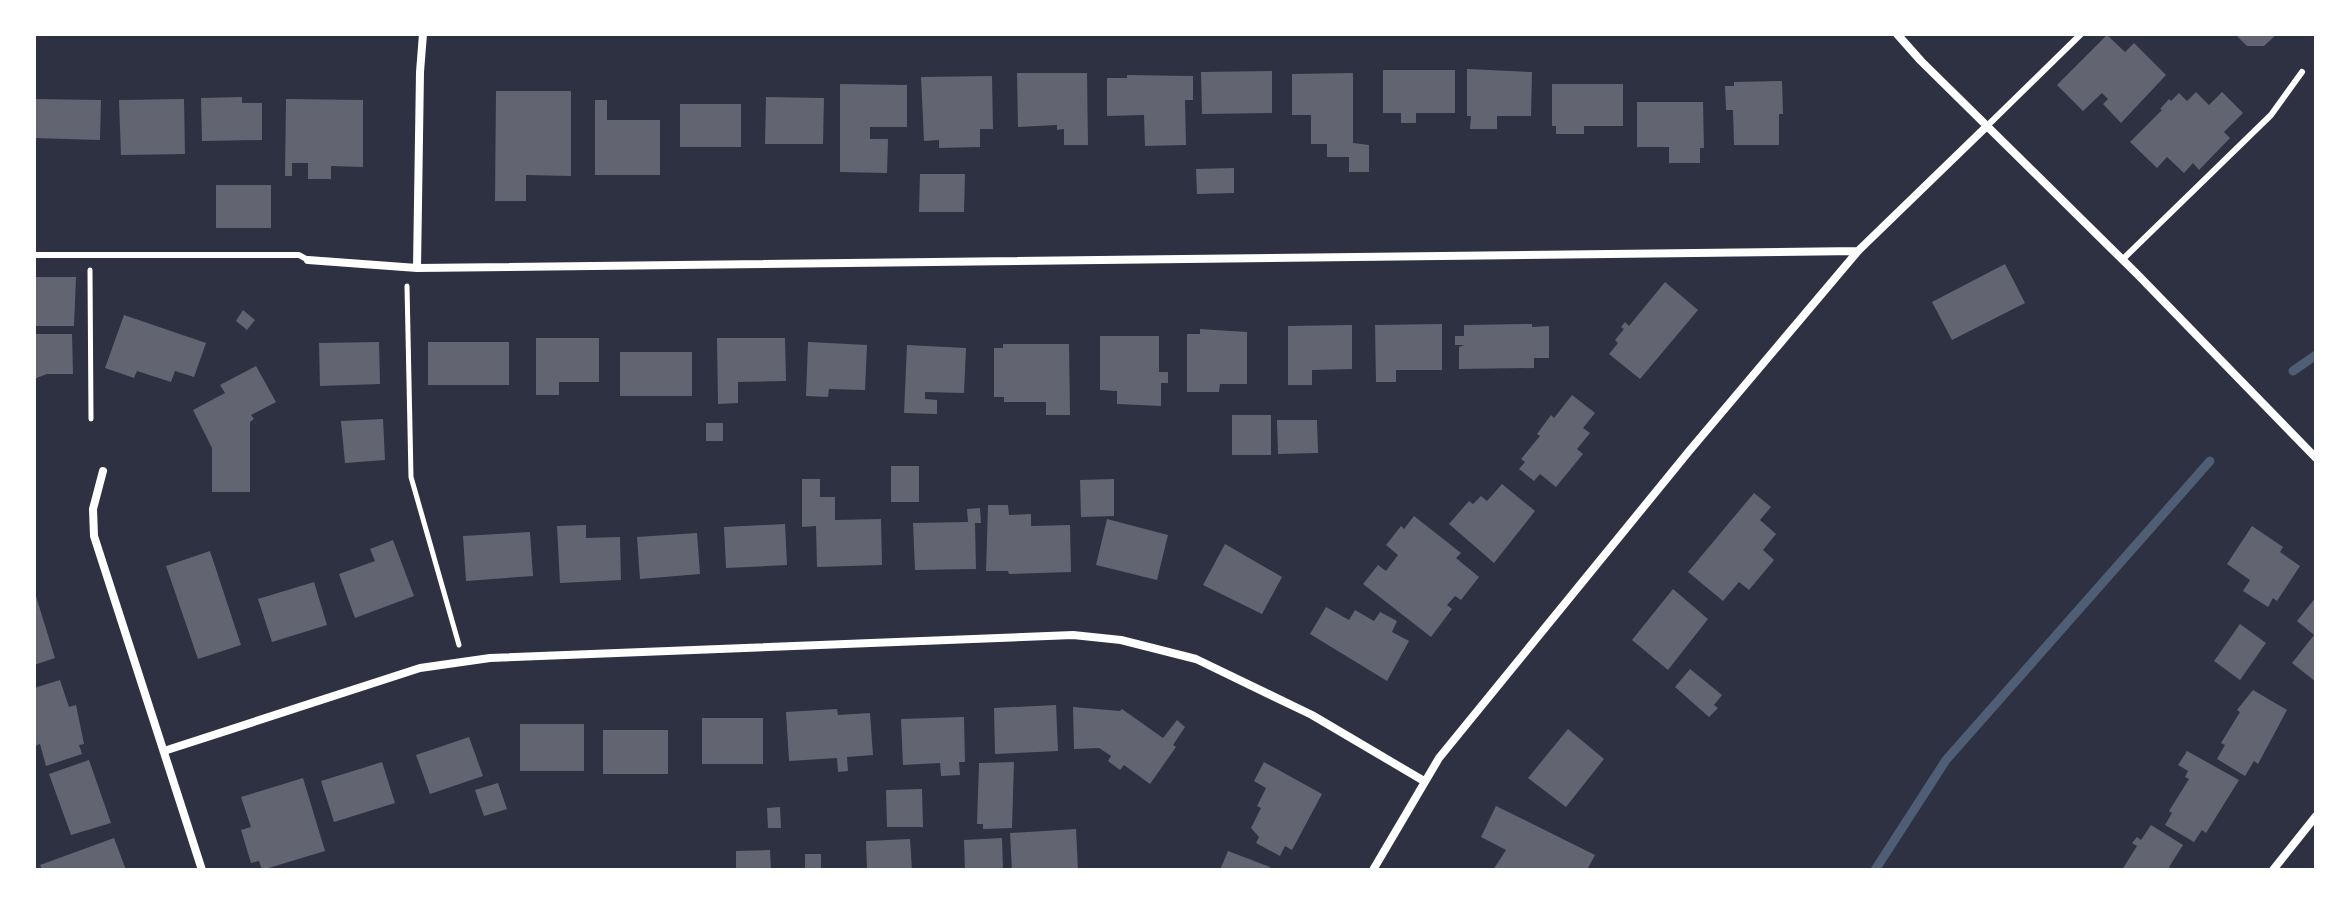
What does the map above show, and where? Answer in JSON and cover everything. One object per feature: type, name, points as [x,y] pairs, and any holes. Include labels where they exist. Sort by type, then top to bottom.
[{"type":"street","points":[[417,268],[423,34]]},
{"type":"street","points":[[1897,34],[2316,458]]},
{"type":"street","points":[[1373,870],[1439,758],[1690,450],[1858,251],[1987,126]]},
{"type":"street","points":[[308,260],[417,268],[1858,251]]},
{"type":"street","points":[[103,471],[93,509],[94,536],[202,870]]},
{"type":"street","points":[[164,751],[420,668],[463,660],[1073,635],[1121,640],[1196,659],[1312,715],[1424,781]]},
{"type":"street","points":[[2273,870],[2316,816]]},
{"type":"lane","points":[[1987,126],[2081,34]]},
{"type":"lane","points":[[2122,260],[2271,115],[2302,72]]},
{"type":"lane","points":[[34,255],[299,255],[308,260]]},
{"type":"path","points":[[90,265],[93,353],[91,419]]},
{"type":"path","points":[[406,288],[411,477],[457,637]]},
{"type":"building","points":[[2235,34],[2277,34],[2264,46],[2247,46]]},
{"type":"building","points":[[2107,35],[2125,52],[2134,43],[2166,75],[2121,123],[2103,104],[2108,99],[2102,93],[2083,111],[2057,85]]},
{"type":"building","points":[[1467,69],[1532,72],[1531,116],[1497,116],[1497,129],[1470,129]]},
{"type":"building","points":[[1383,70],[1455,70],[1455,113],[1416,113],[1416,123],[1401,123],[1401,113],[1383,113]]},
{"type":"building","points":[[1272,71],[1272,113],[1202,114],[1201,72]]},
{"type":"building","points":[[1017,73],[1087,73],[1088,145],[1064,145],[1064,129],[1057,130],[1057,125],[1018,127]]},
{"type":"building","points":[[1353,73],[1353,143],[1369,145],[1369,172],[1349,172],[1349,157],[1327,157],[1327,144],[1311,144],[1311,115],[1292,115],[1292,74]]},
{"type":"building","points":[[1127,75],[1193,76],[1193,100],[1185,100],[1186,145],[1145,146],[1144,115],[1107,116],[1107,78],[1127,78]]},
{"type":"building","points":[[992,76],[993,129],[980,129],[980,147],[939,148],[939,140],[924,141],[921,77]]},
{"type":"building","points":[[1782,81],[1783,114],[1779,114],[1779,145],[1734,145],[1733,110],[1726,110],[1725,86],[1734,86],[1734,82]]},
{"type":"building","points":[[840,84],[907,85],[907,127],[870,127],[870,139],[888,139],[887,173],[840,172]]},
{"type":"building","points":[[1552,84],[1623,84],[1623,126],[1584,126],[1584,134],[1556,134],[1556,126],[1552,126]]},
{"type":"building","points":[[496,91],[571,91],[571,176],[526,175],[526,201],[495,201]]},
{"type":"building","points":[[2196,92],[2209,105],[2222,92],[2243,113],[2224,132],[2230,138],[2199,170],[2193,163],[2184,173],[2167,157],[2157,168],[2130,142],[2169,99],[2171,101],[2179,93],[2187,101]]},
{"type":"building","points":[[242,97],[242,103],[262,103],[262,140],[202,141],[201,98]]},
{"type":"building","points":[[766,97],[824,98],[823,144],[765,144]]},
{"type":"building","points":[[35,99],[101,100],[100,140],[34,138]]},
{"type":"building","points":[[184,99],[185,154],[121,155],[119,100]]},
{"type":"building","points":[[286,99],[363,100],[363,167],[331,166],[331,179],[308,179],[308,163],[292,163],[292,176],[285,176]]},
{"type":"building","points":[[595,100],[607,100],[607,120],[660,120],[660,175],[595,175]]},
{"type":"building","points":[[1637,102],[1703,102],[1704,148],[1700,148],[1700,163],[1669,163],[1669,147],[1637,147]]},
{"type":"building","points":[[680,104],[741,104],[741,147],[680,147]]},
{"type":"building","points":[[1234,168],[1234,193],[1197,194],[1196,169]]},
{"type":"building","points":[[920,174],[965,174],[964,212],[919,212]]},
{"type":"building","points":[[216,185],[271,185],[271,228],[216,228]]},
{"type":"building","points":[[2005,264],[2025,303],[1952,340],[1932,302]]},
{"type":"building","points":[[34,277],[76,277],[74,326],[34,326]]},
{"type":"building","points":[[1665,282],[1698,310],[1640,379],[1609,354],[1618,343],[1615,340],[1624,329],[1621,327],[1625,322],[1629,326]]},
{"type":"building","points":[[243,310],[255,320],[247,330],[236,321]]},
{"type":"building","points":[[124,315],[206,343],[194,377],[175,371],[171,382],[137,371],[134,378],[105,368]]},
{"type":"building","points":[[1442,324],[1442,370],[1396,370],[1396,382],[1376,382],[1375,325]]},
{"type":"building","points":[[1532,324],[1532,327],[1549,326],[1549,358],[1534,358],[1534,368],[1459,369],[1459,347],[1465,345],[1455,345],[1455,336],[1464,336],[1464,325]]},
{"type":"building","points":[[1352,325],[1352,369],[1312,370],[1312,385],[1288,385],[1288,326]]},
{"type":"building","points":[[1200,329],[1247,332],[1247,384],[1220,384],[1219,392],[1187,392],[1187,334],[1200,334]]},
{"type":"building","points":[[72,334],[73,374],[47,374],[34,379],[34,335]]},
{"type":"building","points":[[1100,336],[1159,336],[1159,372],[1168,372],[1168,383],[1161,383],[1161,406],[1117,404],[1117,391],[1100,390]]},
{"type":"building","points":[[536,338],[599,338],[599,382],[559,382],[559,395],[536,395]]},
{"type":"building","points":[[717,338],[785,338],[786,381],[738,382],[738,403],[718,404]]},
{"type":"building","points":[[379,342],[380,384],[320,386],[319,343]]},
{"type":"building","points":[[428,342],[509,342],[509,385],[428,385]]},
{"type":"building","points":[[808,342],[867,345],[865,390],[829,389],[828,397],[806,396]]},
{"type":"building","points":[[1003,344],[1069,344],[1070,415],[1046,415],[1046,402],[1004,402],[1004,397],[994,397],[994,348],[1003,348]]},
{"type":"building","points":[[907,345],[966,348],[964,393],[925,392],[925,399],[937,400],[937,414],[904,413]]},
{"type":"building","points":[[620,352],[692,352],[692,396],[620,396]]},
{"type":"building","points":[[256,366],[276,402],[251,415],[254,419],[250,422],[250,492],[212,492],[212,448],[193,410],[225,393],[220,385]]},
{"type":"building","points":[[1572,395],[1595,413],[1583,428],[1590,433],[1577,449],[1583,454],[1556,487],[1540,474],[1534,481],[1519,469],[1525,462],[1521,459],[1540,436],[1537,434],[1551,415],[1554,418]]},
{"type":"building","points":[[1232,415],[1271,415],[1271,455],[1232,455]]},
{"type":"building","points":[[383,419],[385,460],[345,463],[341,421]]},
{"type":"building","points":[[1277,420],[1317,420],[1318,453],[1278,454]]},
{"type":"building","points":[[706,423],[723,423],[723,441],[706,441]]},
{"type":"building","points":[[891,466],[919,466],[919,502],[891,502]]},
{"type":"building","points":[[802,479],[820,479],[820,497],[835,497],[835,520],[881,519],[882,565],[817,567],[816,526],[802,527]]},
{"type":"building","points":[[1114,479],[1114,516],[1081,517],[1080,480]]},
{"type":"building","points":[[1502,484],[1535,511],[1494,563],[1449,524],[1469,501],[1473,504],[1481,496],[1487,501]]},
{"type":"building","points":[[1754,493],[1771,507],[1760,520],[1776,534],[1763,550],[1774,560],[1749,590],[1739,582],[1723,601],[1688,572]]},
{"type":"building","points":[[988,505],[1008,505],[1009,515],[1031,514],[1031,526],[1070,525],[1071,572],[1009,574],[1008,571],[986,571]]},
{"type":"building","points":[[980,508],[981,523],[975,523],[976,569],[915,570],[913,523],[968,522],[967,509]]},
{"type":"building","points":[[1414,516],[1461,553],[1456,558],[1479,577],[1461,600],[1455,596],[1447,605],[1452,609],[1431,637],[1363,584],[1378,565],[1386,571],[1398,555],[1386,545],[1401,526],[1404,529]]},
{"type":"building","points":[[1107,519],[1168,535],[1157,580],[1096,565]]},
{"type":"building","points":[[785,524],[787,565],[726,568],[724,527]]},
{"type":"building","points":[[586,525],[586,538],[620,537],[621,580],[560,583],[557,526]]},
{"type":"building","points":[[2252,526],[2283,547],[2280,552],[2300,566],[2277,601],[2273,598],[2268,607],[2243,591],[2250,580],[2227,564]]},
{"type":"building","points":[[530,532],[533,576],[466,581],[463,536]]},
{"type":"building","points":[[697,533],[700,574],[640,579],[637,537]]},
{"type":"building","points":[[393,540],[414,596],[355,618],[339,574],[375,561],[370,549]]},
{"type":"building","points":[[1225,544],[1282,577],[1262,614],[1203,585]]},
{"type":"building","points":[[210,551],[241,645],[198,659],[166,566]]},
{"type":"building","points":[[314,582],[327,625],[272,642],[258,599]]},
{"type":"building","points":[[1673,589],[1708,619],[1668,670],[1632,640]]},
{"type":"building","points":[[34,594],[55,658],[34,665]]},
{"type":"building","points":[[2316,597],[2316,682],[2292,663],[2314,635],[2297,621]]},
{"type":"building","points":[[1326,607],[1349,620],[1355,610],[1374,621],[1380,612],[1397,621],[1392,632],[1409,641],[1387,681],[1310,634]]},
{"type":"building","points":[[2240,624],[2266,643],[2240,680],[2214,661]]},
{"type":"building","points":[[1690,669],[1722,695],[1714,705],[1718,708],[1709,717],[1675,687]]},
{"type":"building","points":[[60,680],[69,707],[76,705],[84,744],[79,745],[82,754],[46,766],[40,744],[34,746],[34,688]]},
{"type":"building","points":[[2253,690],[2287,710],[2258,764],[2254,761],[2245,776],[2217,759],[2225,745],[2221,743],[2240,712],[2237,710]]},
{"type":"building","points":[[1056,705],[1058,751],[995,754],[994,708]]},
{"type":"building","points":[[1073,707],[1122,709],[1163,738],[1177,720],[1185,727],[1173,745],[1176,747],[1150,784],[1124,765],[1120,770],[1108,761],[1111,756],[1099,748],[1074,749]]},
{"type":"building","points":[[837,709],[838,715],[870,713],[873,755],[847,757],[848,771],[838,772],[837,758],[789,761],[786,712]]},
{"type":"building","points":[[964,717],[965,762],[959,762],[960,775],[941,776],[940,763],[903,765],[901,719]]},
{"type":"building","points":[[702,718],[763,718],[763,764],[702,764]]},
{"type":"building","points":[[520,724],[584,724],[584,771],[520,771]]},
{"type":"building","points":[[1568,729],[1604,759],[1566,807],[1528,778]]},
{"type":"building","points":[[603,730],[668,730],[668,774],[603,774]]},
{"type":"building","points":[[469,737],[483,776],[430,794],[416,755]]},
{"type":"building","points":[[2187,751],[2239,780],[2206,833],[2202,830],[2194,842],[2165,825],[2172,813],[2169,811],[2189,779],[2185,777],[2188,771],[2178,765]]},
{"type":"building","points":[[89,760],[111,823],[71,835],[49,774]]},
{"type":"building","points":[[382,762],[395,803],[334,822],[321,781]]},
{"type":"building","points":[[1014,762],[1012,828],[983,829],[983,824],[977,824],[979,763]]},
{"type":"building","points":[[1264,762],[1322,794],[1292,850],[1285,846],[1280,856],[1256,843],[1259,837],[1251,828],[1266,788],[1254,781]]},
{"type":"building","points":[[303,778],[325,851],[262,870],[259,861],[251,863],[241,830],[251,827],[241,797]]},
{"type":"building","points":[[498,783],[507,809],[484,816],[475,790]]},
{"type":"building","points":[[922,789],[923,827],[887,827],[886,790]]},
{"type":"building","points":[[1496,806],[1595,855],[1587,870],[1493,870],[1506,850],[1481,837]]},
{"type":"building","points":[[780,807],[781,828],[768,828],[767,808]]},
{"type":"building","points":[[2151,825],[2183,845],[2169,867],[2174,870],[2122,870],[2137,846],[2132,843],[2137,837],[2141,840]]},
{"type":"building","points":[[1076,829],[1078,870],[1012,870],[1010,833]]},
{"type":"building","points":[[114,838],[126,870],[42,870],[40,865]]},
{"type":"building","points":[[1002,838],[1003,870],[965,870],[964,840]]},
{"type":"building","points":[[910,839],[912,870],[867,870],[866,841]]},
{"type":"building","points":[[770,850],[771,870],[736,870],[736,851]]},
{"type":"building","points":[[1228,851],[1270,867],[1269,870],[1220,870]]},
{"type":"building","points":[[805,854],[821,854],[821,870],[805,870]]},
{"type":"waterway","points":[[2293,371],[2316,355]]},
{"type":"waterway","points":[[1875,870],[1946,760],[2210,461]]}]
